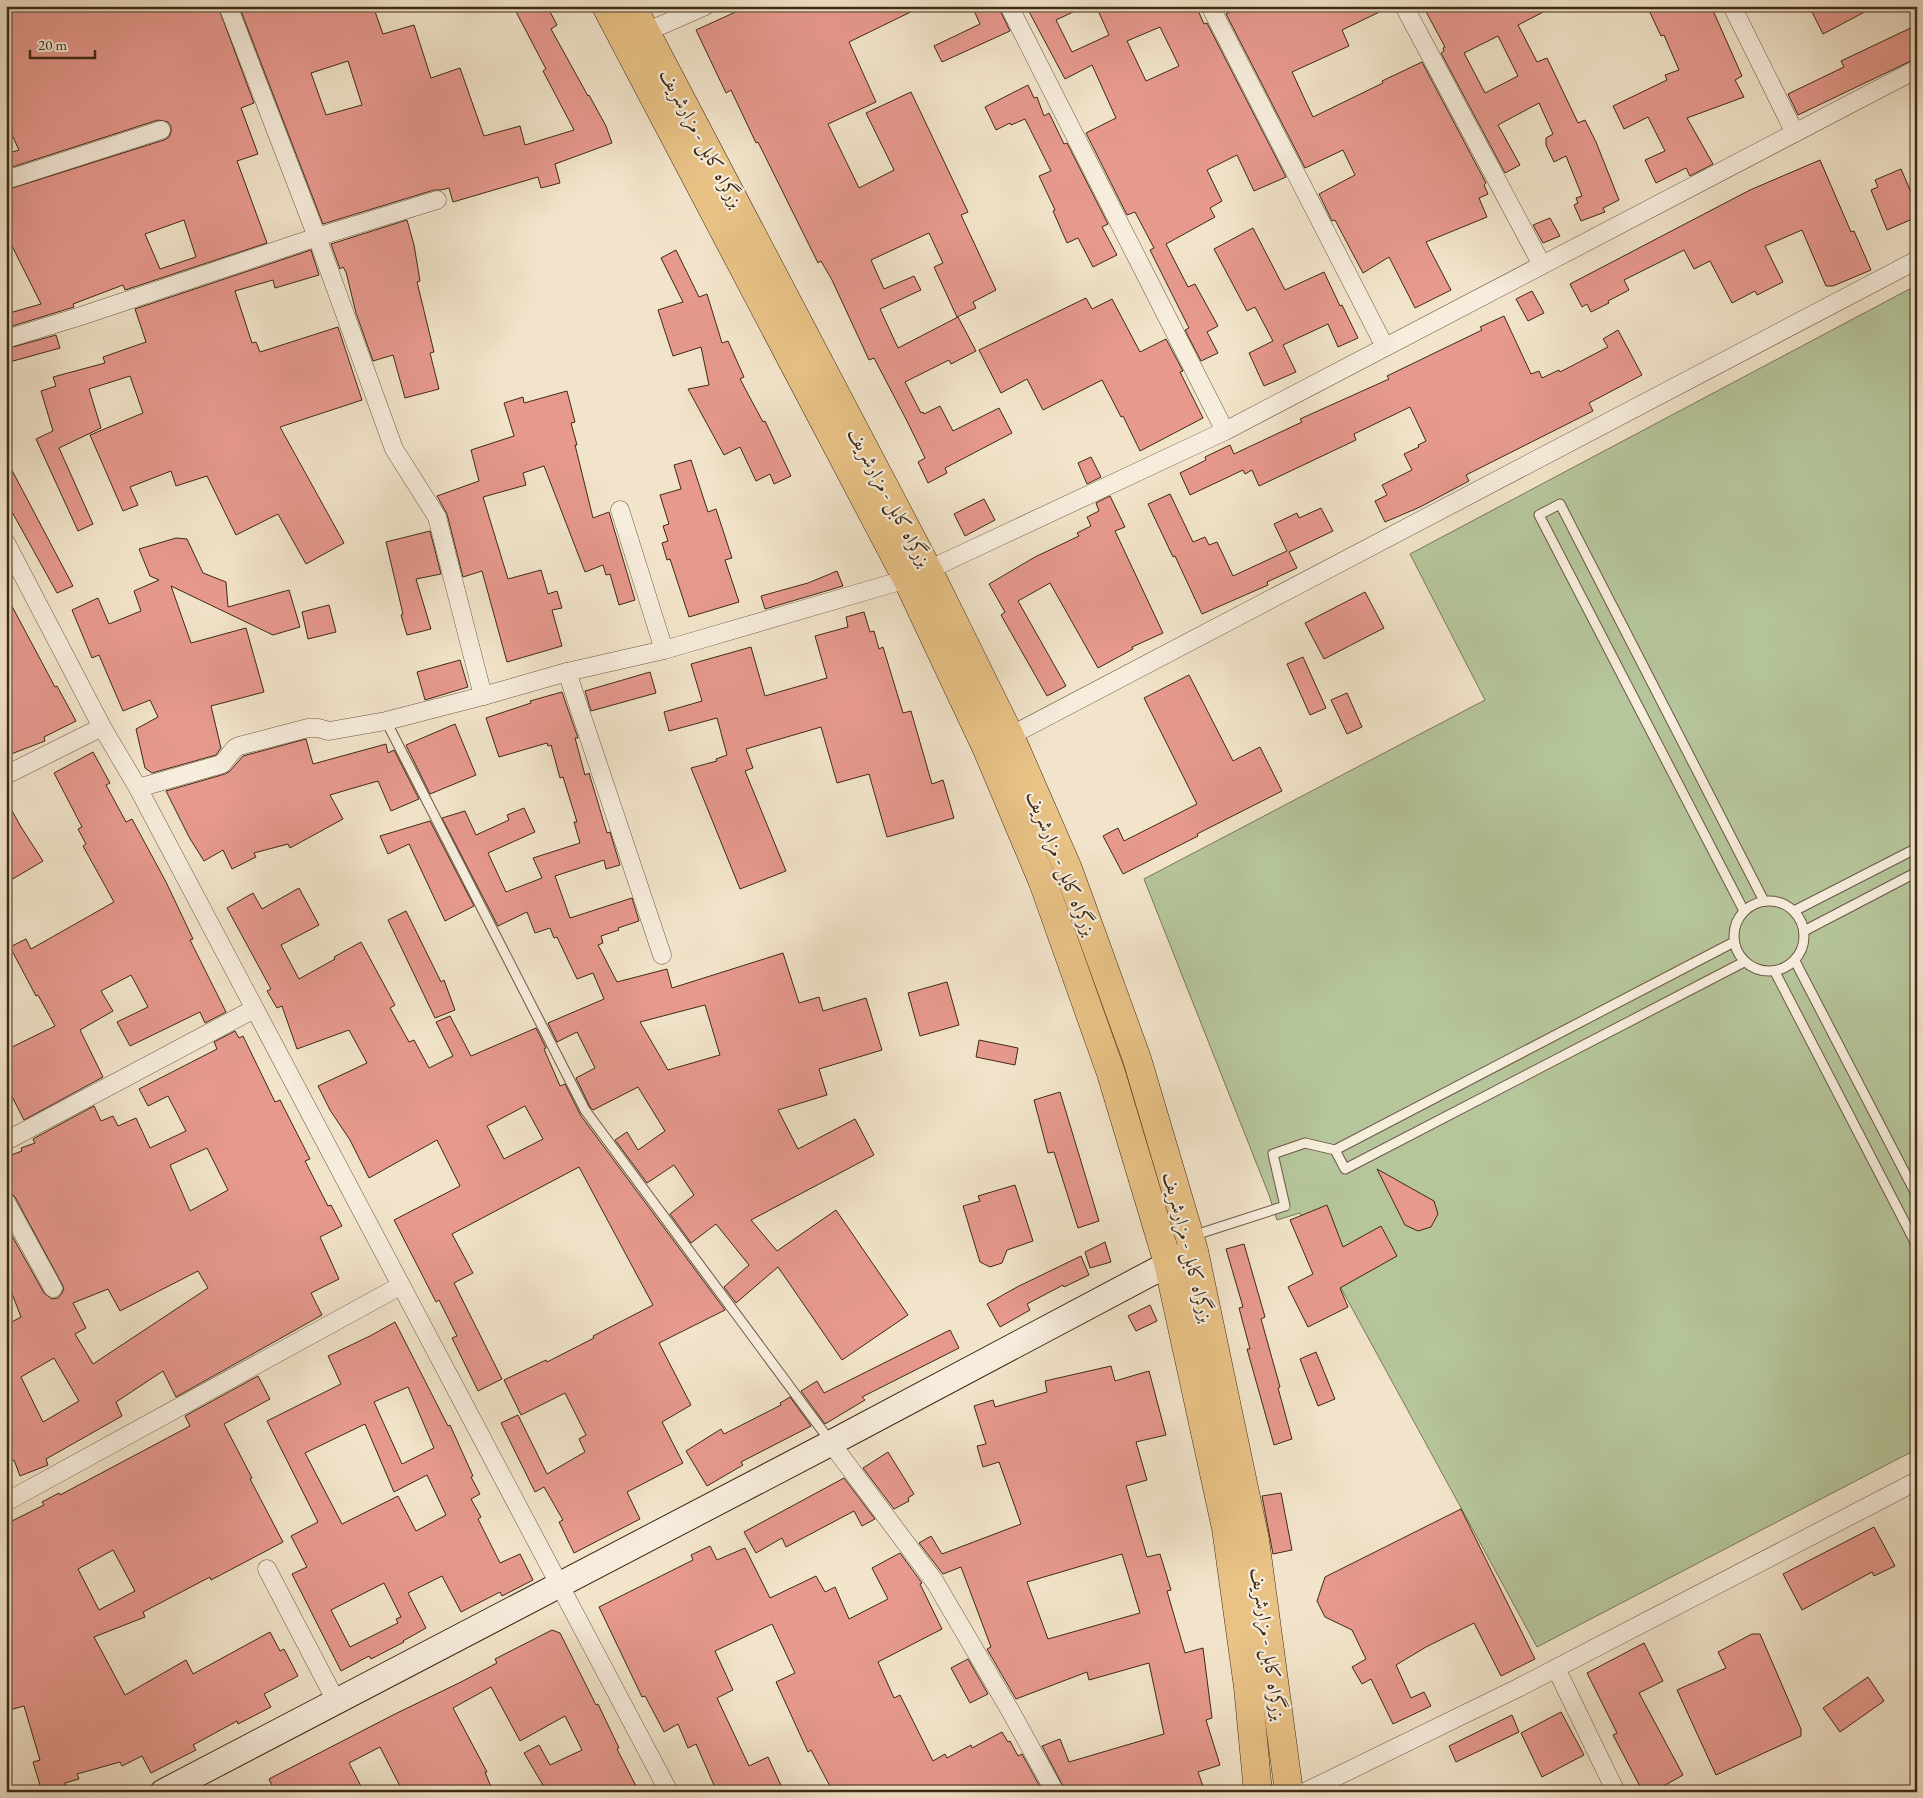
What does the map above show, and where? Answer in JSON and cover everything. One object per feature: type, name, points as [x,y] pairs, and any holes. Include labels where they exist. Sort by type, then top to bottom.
[{"type":"highway","name":"بزرگراه کابل - مزارشریف","points":[[606,6],[918,575],[1010,736],[1068,869],[1137,1060],[1192,1244],[1255,1540],[1289,1792]]},
{"type":"highway","name":"بزرگراه کابل - مزارشریف","points":[[632,6],[918,575],[987,749],[1043,882],[1111,1073],[1168,1263],[1226,1528],[1248,1687],[1258,1792]]},
{"type":"street","points":[[228,6],[317,237],[394,449],[437,517],[483,696]]},
{"type":"street","points":[[646,32],[705,6]]},
{"type":"street","points":[[1010,6],[1224,431]]},
{"type":"street","points":[[1210,6],[1385,347]]},
{"type":"street","points":[[1404,6],[1542,265]]},
{"type":"street","points":[[1732,6],[1795,133]]},
{"type":"street","points":[[138,788],[222,764],[234,748],[239,746],[308,728],[329,731],[386,721],[566,672],[664,650],[918,575],[1224,431],[1917,69]]},
{"type":"street","points":[[6,180],[161,130]]},
{"type":"street","points":[[6,339],[78,317],[317,237],[437,200]]},
{"type":"street","points":[[1010,736],[1917,260]]},
{"type":"street","points":[[620,510],[664,650]]},
{"type":"street","points":[[6,543],[102,727],[138,788],[669,1792]]},
{"type":"street","points":[[566,672],[662,955]]},
{"type":"street","points":[[6,775],[102,727]]},
{"type":"street","points":[[6,1141],[254,1009]]},
{"type":"street","points":[[6,1202],[53,1288]]},
{"type":"street","points":[[163,1792],[832,1443],[1168,1263],[1192,1244]]},
{"type":"street","points":[[6,1502],[400,1286]]},
{"type":"street","points":[[832,1443],[935,1582],[1055,1792]]},
{"type":"street","points":[[1305,1792],[1518,1688],[1917,1481]]},
{"type":"street","points":[[267,1569],[336,1702]]},
{"type":"street","points":[[1556,1668],[1616,1792]]},
{"type":"lane","points":[[1744,911],[1539,515],[1560,504],[1764,901]]},
{"type":"lane","points":[[386,721],[585,1110],[832,1443]]},
{"type":"lane","points":[[1794,911],[1917,848]]},
{"type":"lane","points":[[1804,930],[1917,872]]},
{"type":"lane","points":[[1775,901],[1786,905],[1794,911],[1801,920],[1805,941],[1802,952],[1795,961],[1786,968],[1775,972],[1764,972],[1744,962],[1734,942],[1736,926],[1744,911],[1753,904],[1775,901]]},
{"type":"lane","points":[[1192,1244],[1285,1206],[1273,1154],[1305,1143],[1335,1150],[1734,942]]},
{"type":"lane","points":[[1795,961],[1917,1196]]},
{"type":"lane","points":[[1335,1150],[1345,1169],[1744,962]]},
{"type":"lane","points":[[1775,972],[1917,1246]]},
{"type":"green space","points":[[1917,285],[1917,1449],[1537,1647],[1300,1213],[1277,1220],[1269,1195],[1144,879],[1485,700],[1410,554]]},
{"type":"building","points":[[6,6],[218,6],[254,103],[241,108],[258,154],[237,161],[267,243],[125,290],[123,285],[73,304],[74,307],[6,328],[6,314],[41,304],[6,234],[6,190],[164,140],[169,137],[171,126],[168,122],[158,120],[6,169],[6,154],[19,150],[6,122]],"holes":[[[184,220],[196,257],[160,269],[145,234]]]},
{"type":"building","points":[[239,6],[373,6],[383,34],[414,25],[431,78],[460,68],[484,136],[520,126],[525,145],[574,130],[543,71],[546,69],[513,6],[547,6],[557,25],[551,29],[606,126],[612,143],[555,164],[560,183],[541,188],[538,177],[453,202],[449,188],[434,190],[323,224]],"holes":[[[348,61],[362,105],[326,115],[311,73]]]},
{"type":"building","points":[[738,6],[923,6],[849,42],[876,102],[828,124],[859,188],[894,170],[866,113],[911,92],[968,212],[961,215],[996,290],[973,302],[976,308],[957,317],[934,267],[943,263],[929,233],[871,260],[884,289],[914,276],[921,290],[880,309],[898,348],[958,317],[976,351],[951,364],[949,360],[905,382],[921,413],[923,412],[924,414],[940,406],[953,431],[999,408],[1012,433],[945,468],[947,473],[928,483],[918,462],[925,458],[907,421],[874,358],[869,360],[832,280],[821,261],[818,263],[731,90],[726,93],[696,30],[740,10]]},
{"type":"building","points":[[972,6],[998,6],[1010,31],[942,62],[934,46],[980,24]]},
{"type":"building","points":[[1026,6],[1086,6],[1056,20],[1072,52],[1109,35],[1096,6],[1196,6],[1204,24],[1207,23],[1286,177],[1254,191],[1237,155],[1207,170],[1222,201],[1210,208],[1215,217],[1166,244],[1188,287],[1195,284],[1218,326],[1207,332],[1218,353],[1201,361],[1185,330],[1189,328],[1150,250],[1154,248],[1135,212],[1127,215],[1086,133],[1116,118],[1092,65],[1065,79]],"holes":[[[1160,27],[1179,66],[1146,81],[1127,41]]]},
{"type":"building","points":[[1242,6],[1392,6],[1342,30],[1349,46],[1292,72],[1313,117],[1422,62],[1486,183],[1484,185],[1488,194],[1479,198],[1487,217],[1426,242],[1451,290],[1415,308],[1389,257],[1363,273],[1335,220],[1332,221],[1319,194],[1355,175],[1343,150],[1305,168],[1226,14]]},
{"type":"building","points":[[1423,6],[1555,6],[1518,25],[1537,62],[1547,58],[1578,123],[1585,120],[1596,142],[1619,200],[1603,208],[1605,212],[1581,221],[1574,205],[1578,203],[1576,198],[1582,196],[1566,156],[1554,162],[1546,145],[1546,138],[1553,134],[1539,103],[1498,125],[1520,165],[1505,173],[1441,53],[1445,47]],"holes":[[[1498,36],[1518,76],[1485,93],[1464,53]]]},
{"type":"building","points":[[1647,6],[1711,6],[1742,76],[1735,80],[1744,97],[1687,118],[1713,164],[1690,176],[1686,168],[1656,183],[1645,160],[1665,151],[1648,117],[1624,129],[1613,106],[1667,80],[1665,75],[1679,70],[1664,35],[1661,36]]},
{"type":"building","points":[[1809,6],[1876,6],[1823,34]]},
{"type":"building","points":[[1917,25],[1917,58],[1798,115],[1788,94],[1844,67],[1841,61]]},
{"type":"building","points":[[1028,85],[1034,98],[1037,97],[1044,116],[1049,113],[1064,144],[1067,143],[1108,224],[1102,227],[1117,255],[1093,267],[1078,238],[1067,243],[1053,211],[1055,210],[1039,176],[1051,171],[1025,119],[1011,125],[1010,123],[996,130],[985,107]]},
{"type":"building","points":[[1820,160],[1851,232],[1854,231],[1871,270],[1833,286],[1826,286],[1802,230],[1765,246],[1783,282],[1757,295],[1755,291],[1732,303],[1710,261],[1694,269],[1684,250],[1624,280],[1629,290],[1608,301],[1609,303],[1591,312],[1587,304],[1582,307],[1570,284],[1750,190]]},
{"type":"building","points":[[1901,169],[1917,206],[1917,217],[1887,230],[1871,190],[1878,187],[1875,180]]},
{"type":"building","points":[[1550,218],[1560,236],[1543,243],[1533,225]]},
{"type":"building","points":[[407,220],[414,245],[420,281],[417,282],[434,352],[430,353],[439,389],[405,398],[393,355],[373,361],[356,313],[346,272],[343,267],[340,269],[331,244]]},
{"type":"building","points":[[1253,228],[1285,290],[1324,272],[1358,338],[1338,347],[1328,324],[1283,345],[1296,372],[1264,386],[1249,353],[1273,341],[1255,307],[1247,311],[1214,249]]},
{"type":"building","points":[[311,250],[319,275],[275,288],[273,280],[235,291],[252,343],[256,342],[260,352],[338,327],[362,400],[280,427],[344,543],[306,564],[278,514],[236,535],[207,476],[176,486],[171,471],[130,487],[138,505],[123,511],[90,435],[143,413],[130,376],[89,389],[101,428],[59,448],[93,524],[78,531],[36,439],[53,431],[41,391],[56,386],[53,377],[105,363],[103,357],[146,342],[135,309]]},
{"type":"building","points":[[676,250],[699,297],[707,294],[722,343],[728,341],[744,377],[740,379],[763,422],[765,421],[791,476],[774,484],[770,474],[756,481],[740,447],[724,455],[688,389],[709,385],[701,347],[673,356],[658,310],[683,302],[661,258]]},
{"type":"building","points":[[1532,291],[1544,313],[1528,321],[1516,299]]},
{"type":"building","points":[[1086,298],[1092,309],[1112,299],[1140,352],[1166,339],[1183,371],[1180,372],[1203,418],[1140,451],[1123,416],[1121,417],[1102,380],[1043,410],[1027,379],[1001,393],[979,350]]},
{"type":"building","points":[[1504,316],[1531,374],[1539,371],[1542,378],[1559,370],[1560,372],[1608,347],[1603,339],[1618,330],[1642,375],[1589,403],[1593,411],[1466,475],[1469,481],[1420,507],[1385,522],[1375,501],[1387,495],[1382,485],[1412,470],[1404,454],[1419,447],[1418,445],[1426,441],[1410,407],[1354,434],[1356,440],[1259,486],[1252,470],[1245,474],[1243,470],[1190,495],[1180,473],[1206,460],[1205,457],[1230,445],[1234,454],[1302,422],[1300,419],[1389,379],[1387,376],[1482,330],[1480,327]]},
{"type":"building","points":[[56,335],[60,348],[6,363],[6,349]]},
{"type":"building","points":[[567,391],[575,422],[571,423],[577,445],[575,445],[593,518],[609,512],[635,600],[619,605],[610,574],[606,575],[603,565],[585,572],[544,466],[523,473],[526,485],[483,497],[508,579],[541,570],[548,594],[557,591],[562,608],[552,610],[562,646],[507,662],[482,571],[463,577],[447,514],[437,496],[479,481],[471,450],[514,436],[504,403],[523,397],[524,403]]},
{"type":"building","points":[[1091,457],[1101,477],[1087,484],[1078,463]]},
{"type":"building","points":[[6,459],[73,586],[57,593],[6,501]]},
{"type":"building","points":[[691,460],[708,512],[716,509],[732,558],[725,560],[739,602],[689,617],[670,559],[667,560],[662,543],[668,541],[663,526],[669,524],[660,495],[681,489],[674,465]]},
{"type":"building","points":[[1170,494],[1193,542],[1205,537],[1209,545],[1217,542],[1233,576],[1287,551],[1274,524],[1297,513],[1299,518],[1321,508],[1333,531],[1289,552],[1297,568],[1267,582],[1268,585],[1202,614],[1148,504]]},
{"type":"building","points":[[1110,496],[1125,527],[1115,531],[1163,633],[1132,647],[1133,649],[1098,668],[1050,583],[1018,601],[1066,686],[1047,696],[1001,615],[1005,612],[989,584],[1035,557],[1079,536],[1077,533],[1091,526],[1087,517],[1099,511],[1096,503]]},
{"type":"building","points":[[984,499],[995,520],[965,536],[954,514]]},
{"type":"building","points":[[430,531],[441,574],[416,579],[431,629],[407,635],[386,542]]},
{"type":"building","points":[[176,538],[187,539],[203,573],[226,582],[228,607],[289,590],[300,627],[273,635],[171,586],[191,643],[246,628],[264,692],[211,706],[221,748],[216,755],[152,773],[145,768],[136,729],[158,717],[150,700],[123,711],[99,655],[92,658],[72,610],[98,598],[109,624],[141,611],[134,591],[159,580],[150,576],[139,549]]},
{"type":"building","points":[[837,571],[843,586],[765,609],[761,596],[808,583]]},
{"type":"building","points":[[1365,592],[1384,628],[1324,659],[1305,623]]},
{"type":"building","points":[[6,595],[55,687],[57,686],[76,721],[44,737],[45,741],[6,756]]},
{"type":"building","points":[[329,605],[336,632],[308,639],[302,612]]},
{"type":"building","points":[[864,612],[870,632],[874,631],[879,649],[883,647],[903,713],[911,711],[932,784],[943,780],[954,818],[887,837],[869,774],[837,783],[821,727],[746,749],[753,768],[745,771],[786,871],[740,889],[691,768],[717,761],[716,759],[727,755],[717,718],[669,731],[664,712],[702,701],[691,664],[751,647],[765,696],[827,678],[815,636],[848,627],[846,617]]},
{"type":"building","points":[[1303,657],[1326,708],[1310,715],[1287,664]]},
{"type":"building","points":[[460,660],[468,687],[425,700],[417,672]]},
{"type":"building","points":[[650,672],[656,693],[591,711],[585,691]]},
{"type":"building","points":[[1189,675],[1233,761],[1260,747],[1282,791],[1123,874],[1103,836],[1118,828],[1124,841],[1197,804],[1144,698]]},
{"type":"building","points":[[562,692],[578,738],[575,738],[585,775],[589,773],[607,833],[610,832],[620,865],[606,869],[604,860],[555,876],[570,918],[632,898],[639,921],[601,936],[603,943],[598,945],[617,982],[667,969],[672,988],[783,953],[799,1003],[819,997],[823,1011],[866,998],[882,1050],[819,1069],[827,1095],[778,1110],[798,1149],[855,1119],[874,1155],[751,1220],[777,1251],[836,1210],[908,1315],[842,1360],[778,1267],[736,1303],[724,1287],[749,1265],[716,1224],[691,1243],[670,1214],[694,1195],[674,1165],[647,1183],[615,1140],[627,1132],[638,1150],[665,1131],[638,1087],[593,1110],[590,1107],[576,1078],[595,1068],[577,1032],[557,1042],[548,1023],[604,999],[593,973],[577,979],[557,937],[554,938],[550,928],[535,933],[527,912],[498,926],[442,818],[465,811],[476,835],[509,820],[507,815],[524,808],[535,832],[488,853],[506,892],[542,878],[533,858],[580,843],[574,822],[577,822],[563,777],[560,778],[551,745],[548,746],[547,743],[499,757],[486,718],[531,703],[530,701]],"holes":[[[705,1005],[720,1055],[668,1070],[640,1022]]]},
{"type":"building","points":[[1347,693],[1362,727],[1347,734],[1331,700]]},
{"type":"building","points":[[455,724],[476,775],[430,794],[406,745]]},
{"type":"building","points":[[306,739],[313,764],[386,744],[388,753],[394,750],[419,799],[391,811],[378,781],[350,789],[330,795],[343,819],[290,848],[288,844],[254,853],[256,857],[232,869],[223,850],[204,861],[189,837],[166,791],[225,774],[243,756]]},
{"type":"building","points":[[93,752],[110,783],[106,785],[126,822],[132,819],[166,882],[193,939],[190,940],[226,1012],[205,1023],[200,1012],[130,1046],[117,1022],[148,1007],[131,975],[101,991],[113,1011],[80,1030],[103,1077],[24,1120],[6,1085],[6,1050],[55,1026],[38,995],[36,996],[10,947],[26,939],[31,949],[114,902],[83,846],[86,844],[78,829],[82,827],[54,773]]},
{"type":"building","points":[[6,800],[43,861],[6,883]]},
{"type":"building","points":[[430,821],[474,906],[445,921],[409,844],[388,854],[380,836]]},
{"type":"building","points":[[299,888],[319,925],[281,945],[299,979],[361,942],[395,1005],[390,1008],[409,1042],[414,1040],[429,1068],[453,1056],[436,1022],[450,1016],[471,1056],[536,1028],[546,1048],[544,1049],[560,1086],[565,1084],[581,1116],[725,1310],[659,1343],[691,1405],[662,1422],[683,1463],[627,1492],[640,1519],[574,1553],[559,1522],[563,1520],[544,1487],[535,1492],[501,1423],[518,1415],[547,1474],[585,1452],[579,1439],[586,1435],[565,1393],[521,1415],[504,1380],[546,1360],[547,1362],[653,1305],[579,1167],[452,1234],[473,1273],[454,1283],[502,1379],[478,1391],[452,1338],[457,1336],[439,1300],[436,1302],[394,1220],[460,1186],[437,1140],[369,1178],[350,1140],[330,1110],[318,1086],[367,1063],[349,1030],[297,1049],[282,1006],[277,1008],[267,991],[271,989],[227,908],[253,893],[262,909]],"holes":[[[525,1106],[543,1139],[504,1159],[487,1126]]]},
{"type":"building","points":[[406,911],[441,982],[444,980],[455,1010],[435,1018],[388,920]]},
{"type":"building","points":[[947,982],[959,1025],[920,1036],[908,993]]},
{"type":"building","points":[[235,1031],[239,1038],[243,1036],[275,1102],[280,1100],[310,1159],[305,1161],[328,1206],[331,1205],[342,1226],[320,1237],[339,1279],[311,1293],[322,1315],[176,1397],[163,1371],[116,1402],[122,1416],[46,1459],[48,1465],[20,1476],[14,1460],[6,1463],[6,1325],[21,1317],[6,1278],[6,1225],[44,1293],[52,1299],[58,1298],[64,1288],[15,1197],[6,1191],[6,1157],[22,1151],[21,1148],[35,1143],[33,1139],[94,1106],[101,1121],[113,1116],[118,1126],[136,1118],[150,1148],[186,1131],[168,1096],[148,1106],[139,1089],[217,1049],[214,1042]],"holes":[[[207,1148],[228,1190],[190,1211],[170,1165]],[[198,1271],[208,1288],[93,1364],[75,1334],[86,1328],[73,1303],[108,1289],[120,1311]],[[54,1358],[79,1401],[43,1422],[21,1377]]]},
{"type":"building","points":[[979,1040],[1018,1048],[1015,1065],[976,1057]]},
{"type":"building","points":[[1060,1092],[1099,1221],[1078,1228],[1054,1152],[1048,1153],[1034,1100]]},
{"type":"building","points":[[1377,1169],[1434,1201],[1438,1214],[1431,1227],[1418,1231],[1405,1225]]},
{"type":"building","points":[[1015,1185],[1033,1241],[1007,1250],[1002,1263],[990,1267],[980,1262],[963,1206],[980,1201],[978,1196]]},
{"type":"building","points":[[1327,1205],[1343,1247],[1381,1226],[1397,1256],[1340,1288],[1348,1307],[1308,1327],[1288,1287],[1313,1274],[1290,1220]]},
{"type":"building","points":[[1105,1242],[1111,1262],[1090,1268],[1085,1252]]},
{"type":"building","points":[[1244,1244],[1265,1317],[1261,1319],[1292,1439],[1274,1445],[1247,1349],[1250,1349],[1239,1308],[1243,1307],[1226,1249]]},
{"type":"building","points":[[1081,1256],[1089,1275],[1064,1287],[1063,1285],[1027,1304],[1030,1310],[1000,1327],[987,1304]]},
{"type":"building","points":[[1150,1305],[1157,1321],[1136,1331],[1128,1316]]},
{"type":"building","points":[[395,1322],[448,1426],[450,1425],[473,1476],[471,1477],[480,1494],[471,1499],[481,1517],[478,1519],[500,1563],[520,1554],[533,1580],[502,1596],[500,1592],[461,1612],[442,1576],[408,1593],[426,1628],[371,1659],[369,1656],[341,1671],[292,1574],[307,1567],[291,1536],[318,1522],[267,1421],[341,1384],[328,1356]],"holes":[[[408,1387],[434,1448],[402,1464],[374,1402]],[[365,1424],[394,1492],[427,1475],[446,1515],[416,1531],[398,1496],[342,1524],[305,1453]],[[384,1583],[401,1617],[396,1619],[398,1623],[350,1647],[331,1610]]]},
{"type":"building","points":[[950,1330],[959,1348],[862,1397],[865,1400],[825,1424],[801,1391],[817,1381],[824,1393]]},
{"type":"building","points":[[1316,1352],[1335,1399],[1318,1406],[1300,1359]]},
{"type":"building","points":[[1111,1366],[1115,1381],[1149,1371],[1166,1435],[1136,1442],[1147,1480],[1126,1486],[1147,1557],[1160,1554],[1171,1590],[1167,1591],[1185,1653],[1203,1648],[1212,1718],[1206,1720],[1220,1765],[1198,1772],[1205,1792],[1066,1792],[1042,1746],[1060,1739],[1069,1762],[1164,1734],[1149,1663],[1089,1680],[1087,1672],[1016,1699],[987,1649],[991,1647],[961,1567],[943,1574],[919,1543],[931,1536],[942,1554],[1021,1524],[999,1462],[983,1467],[977,1446],[986,1444],[974,1406],[993,1400],[995,1407],[1047,1392],[1045,1381]],"holes":[[[1122,1554],[1140,1613],[1048,1639],[1027,1582]]]},
{"type":"building","points":[[258,1376],[270,1399],[224,1424],[283,1542],[211,1580],[210,1577],[143,1612],[145,1617],[94,1637],[125,1695],[186,1660],[193,1674],[270,1632],[280,1651],[284,1649],[298,1676],[264,1694],[271,1707],[238,1724],[237,1721],[193,1745],[196,1750],[151,1773],[142,1756],[122,1766],[120,1762],[77,1774],[79,1779],[65,1783],[66,1787],[42,1792],[33,1762],[40,1760],[24,1706],[6,1711],[6,1524],[44,1505],[42,1502],[59,1493],[60,1495],[190,1426],[185,1416]],"holes":[[[113,1550],[135,1591],[99,1610],[78,1569]]]},
{"type":"building","points":[[790,1397],[811,1426],[741,1462],[743,1465],[707,1486],[686,1451],[721,1429],[724,1434],[781,1405],[780,1403]]},
{"type":"building","points":[[888,1452],[914,1494],[908,1498],[909,1501],[894,1509],[863,1468]]},
{"type":"building","points":[[844,1478],[875,1519],[862,1526],[854,1511],[786,1547],[782,1538],[756,1553],[744,1532]]},
{"type":"building","points":[[1281,1493],[1292,1550],[1273,1554],[1262,1496]]},
{"type":"building","points":[[1461,1509],[1535,1659],[1501,1676],[1474,1623],[1426,1647],[1396,1665],[1411,1698],[1424,1692],[1431,1706],[1393,1724],[1371,1679],[1362,1684],[1352,1667],[1366,1659],[1352,1630],[1325,1617],[1317,1601],[1325,1577]]},
{"type":"building","points":[[1874,1527],[1895,1566],[1874,1576],[1872,1572],[1802,1610],[1783,1574]]},
{"type":"building","points":[[710,1546],[717,1560],[745,1548],[770,1598],[816,1576],[825,1592],[835,1587],[849,1619],[888,1599],[872,1568],[900,1553],[922,1583],[920,1584],[942,1629],[878,1662],[894,1698],[900,1695],[933,1761],[945,1754],[947,1758],[971,1745],[972,1748],[1002,1732],[1008,1742],[1010,1741],[1018,1756],[1022,1754],[1043,1792],[833,1792],[811,1750],[808,1752],[776,1682],[795,1673],[772,1624],[715,1651],[733,1690],[717,1698],[749,1766],[768,1757],[784,1792],[717,1792],[696,1744],[688,1748],[678,1724],[664,1732],[645,1696],[642,1697],[599,1607],[693,1560],[691,1555]]},
{"type":"building","points":[[552,1630],[560,1633],[596,1705],[598,1704],[619,1748],[617,1749],[639,1792],[547,1792],[524,1753],[539,1745],[550,1765],[582,1750],[565,1716],[520,1741],[491,1687],[453,1708],[487,1772],[485,1772],[493,1792],[403,1792],[380,1747],[349,1763],[364,1792],[275,1792],[269,1779],[461,1682],[497,1663],[495,1659]]},
{"type":"building","points":[[1752,1634],[1760,1634],[1801,1729],[1801,1736],[1716,1775],[1677,1690],[1726,1668],[1718,1652]]},
{"type":"building","points":[[1644,1643],[1663,1681],[1639,1693],[1683,1775],[1653,1792],[1643,1792],[1613,1735],[1617,1733],[1587,1673]]},
{"type":"building","points":[[968,1659],[988,1694],[970,1703],[951,1668]]},
{"type":"building","points":[[1868,1677],[1884,1701],[1840,1732],[1823,1708]]},
{"type":"building","points":[[1561,1712],[1584,1755],[1542,1777],[1521,1733]]},
{"type":"building","points":[[1512,1715],[1519,1732],[1456,1762],[1449,1746]]}]
